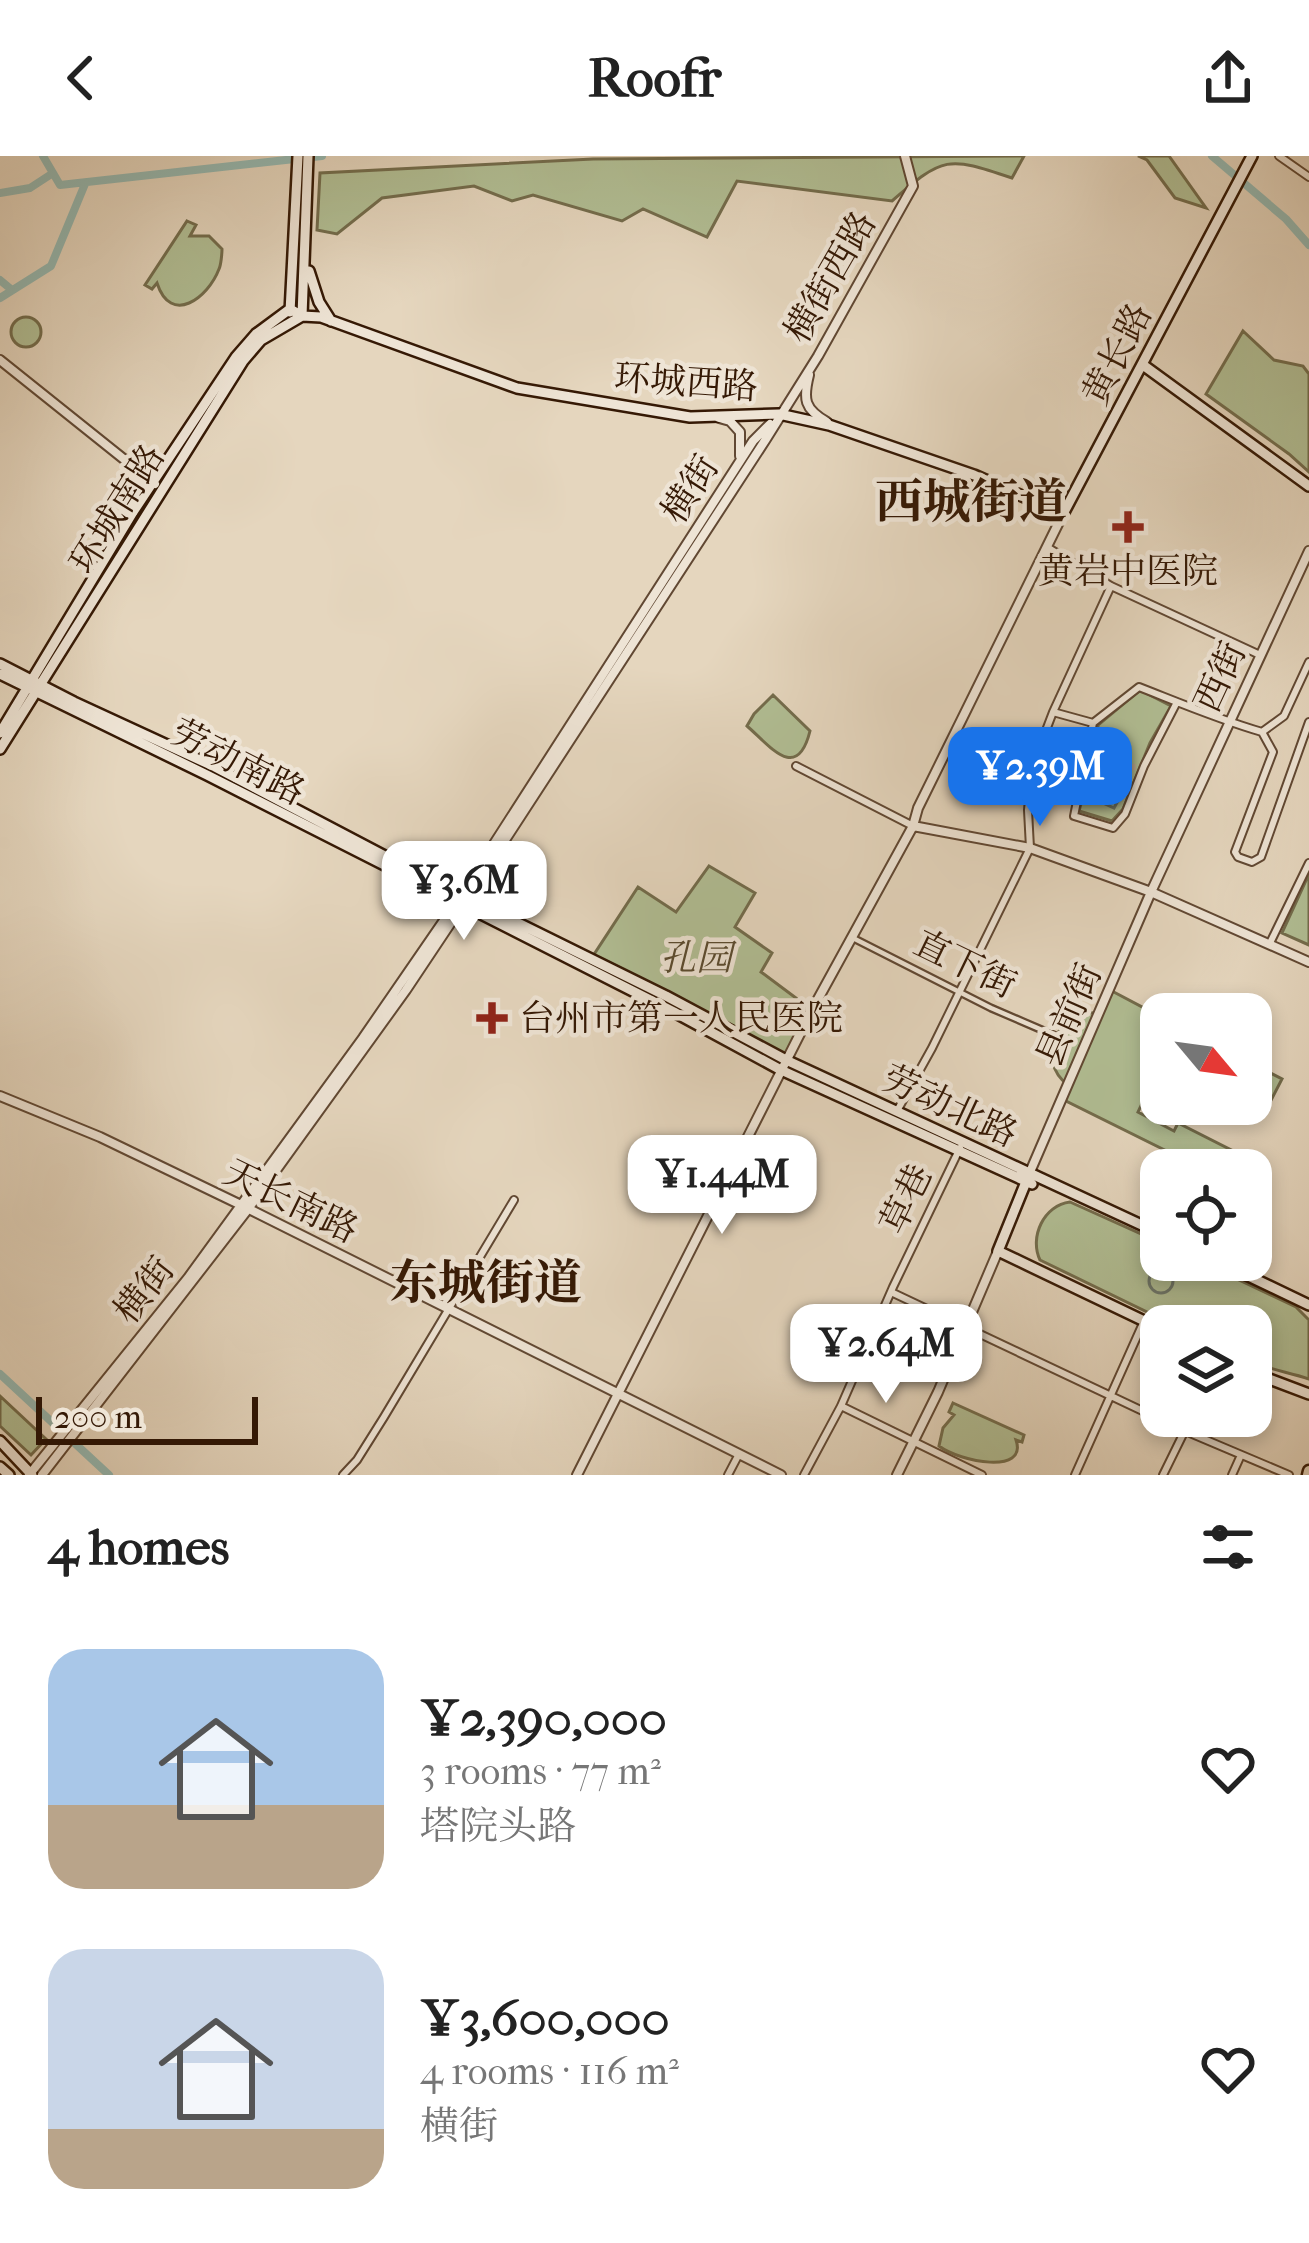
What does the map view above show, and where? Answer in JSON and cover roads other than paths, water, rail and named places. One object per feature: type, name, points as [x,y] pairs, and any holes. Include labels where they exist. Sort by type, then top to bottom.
[{"type":"main road","points":[[298,156],[309,274],[331,321]]},
{"type":"main road","points":[[290,323],[308,156]]},
{"type":"main road","name":"黄长路","points":[[1063,514],[1252,156]]},
{"type":"main road","points":[[290,309],[302,316],[305,242]]},
{"type":"main road","points":[[156,485],[236,357],[256,334],[290,309]]},
{"type":"main road","name":"环城西路","points":[[302,316],[331,321],[517,388],[689,417],[779,414],[838,428],[974,475],[1063,514]]},
{"type":"main road","name":"环城南路","points":[[0,749],[156,485],[261,340],[302,316]]},
{"type":"main road","points":[[1143,365],[1309,486]]},
{"type":"main road","name":"劳动南路","points":[[0,664],[34,687]]},
{"type":"main road","name":"劳动南路","points":[[0,674],[462,900]]},
{"type":"main road","points":[[0,733],[34,687]]},
{"type":"main road","name":"劳动北路","points":[[462,900],[666,996],[784,1065],[897,1111],[961,1146],[1140,1225]]},
{"type":"main road","points":[[784,1065],[961,1146]]},
{"type":"main road","name":"县前街","points":[[998,1255],[1031,1178]]},
{"type":"main road","points":[[998,1255],[1140,1319]]},
{"type":"main road","points":[[1259,1281],[1309,1305]]},
{"type":"main road","points":[[1272,1380],[1309,1394]]},
{"type":"main road","points":[[0,1441],[33,1474]]},
{"type":"main road","points":[[0,1467],[9,1475]]},
{"type":"street","points":[[1279,156],[1309,177]]},
{"type":"street","name":"横街西路","points":[[779,414],[814,362],[913,186],[906,159]]},
{"type":"street","points":[[0,360],[156,485]]},
{"type":"street","points":[[814,362],[805,398],[813,414],[838,428]]},
{"type":"street","name":"横街","points":[[33,1474],[244,1207],[462,900],[753,441],[779,414]]},
{"type":"street","name":"横街","points":[[612,666],[779,414]]},
{"type":"street","points":[[712,416],[730,421],[740,432],[742,451],[730,477]]},
{"type":"street","points":[[577,1475],[784,1065],[913,826],[1063,514]]},
{"type":"street","points":[[1047,547],[1111,586],[1260,655]]},
{"type":"street","name":"西街","points":[[1151,892],[1309,550]]},
{"type":"street","points":[[897,1111],[1030,848],[1032,767],[1111,586]]},
{"type":"street","points":[[1262,732],[1284,716],[1309,662]]},
{"type":"street","points":[[1178,702],[1125,814],[1113,828],[1074,816],[1093,723],[1139,686],[1262,732],[1274,752],[1235,852],[1252,862],[1261,857],[1309,722]]},
{"type":"street","points":[[1053,712],[1093,723]]},
{"type":"street","points":[[1022,763],[1032,767]]},
{"type":"street","points":[[796,766],[913,826],[1030,848],[1151,892],[1309,962]]},
{"type":"street","points":[[1270,943],[1309,863]]},
{"type":"street","name":"县前街","points":[[1031,1178],[1151,892]]},
{"type":"street","name":"直下街","points":[[851,937],[1056,1036]]},
{"type":"street","name":"天长南路","points":[[0,1096],[100,1137],[781,1475]]},
{"type":"street","name":"草巷","points":[[804,1475],[841,1406],[961,1146]]},
{"type":"street","points":[[344,1475],[514,1201]]},
{"type":"street","name":"县前街","points":[[897,1475],[998,1255]]},
{"type":"street","points":[[892,1292],[1140,1410]]},
{"type":"street","points":[[1075,1475],[1140,1330]]},
{"type":"street","points":[[841,1406],[982,1475]]},
{"type":"street","points":[[1163,1475],[1182,1437]]},
{"type":"street","points":[[1199,1437],[1289,1475]]},
{"type":"street","points":[[728,1475],[739,1454]]},
{"type":"street","points":[[1232,1475],[1241,1455]]},
{"type":"water","points":[[1100,770],[1113,774],[1111,783],[1120,797],[1114,808],[1090,797]]},
{"type":"waterway","points":[[43,156],[60,185],[322,156]]},
{"type":"waterway","points":[[1212,156],[1286,219],[1309,245]]},
{"type":"waterway","points":[[0,193],[30,188],[53,173]]},
{"type":"waterway","points":[[0,298],[51,266],[85,184]]},
{"type":"waterway","points":[[0,280],[12,290]]},
{"type":"waterway","points":[[1161,1269],[1170,1272],[1173,1281],[1170,1290],[1161,1293],[1152,1290],[1149,1281],[1152,1272],[1161,1269]]},
{"type":"waterway","points":[[0,1374],[109,1475]]},
{"type":"tunnel","points":[[1089,752],[1115,766],[1144,766]]},
{"type":"tunnel","points":[[1006,766],[1022,763]]},
{"type":"place","name":"黄岩中医院","points":[[1128,527]]},
{"type":"place","name":"台州市第一人民医院","points":[[492,1018]]},
{"type":"district","name":"西城街道","points":[[971,502]]},
{"type":"district","name":"东城街道","points":[[486,1283]]},
{"type":"park label","name":"孔园","points":[[696,958]]}]
